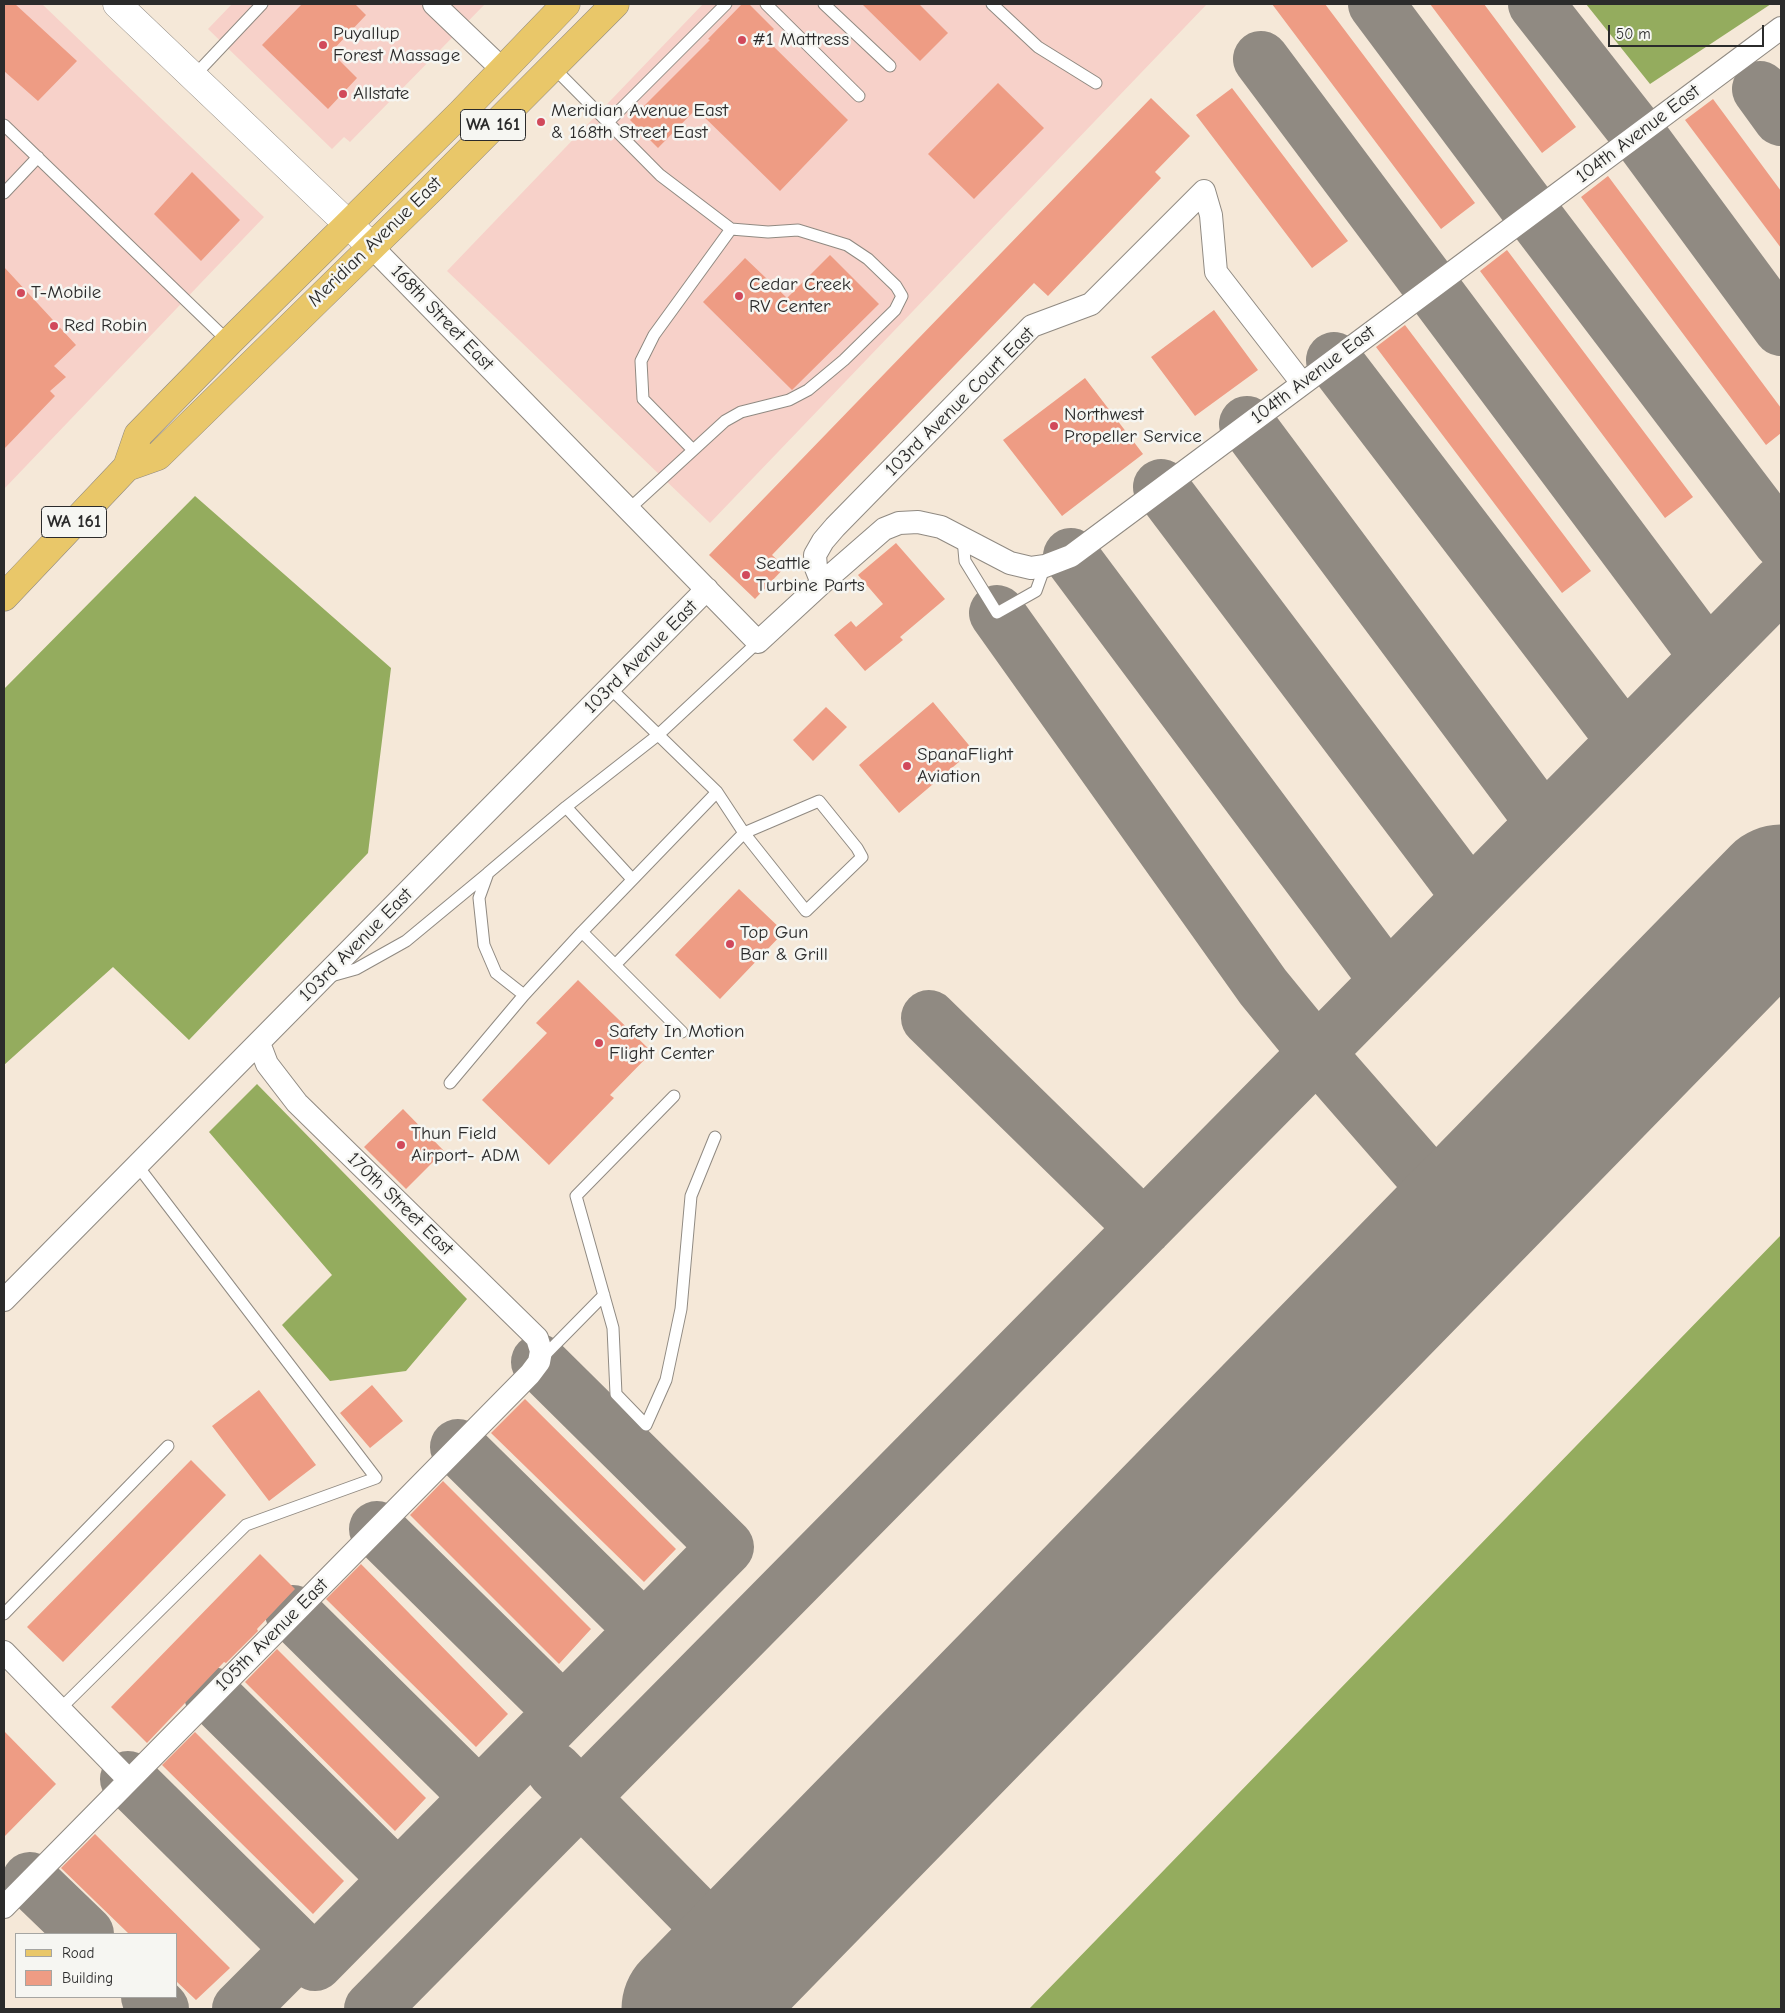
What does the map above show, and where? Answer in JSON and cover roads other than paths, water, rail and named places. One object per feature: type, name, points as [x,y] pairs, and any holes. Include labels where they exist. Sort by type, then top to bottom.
[{"type":"main road","name":"WA 161","points":[[503,70],[566,4]]},
{"type":"main road","name":"Meridian Avenue East","points":[[127,467],[158,456],[372,247],[615,4]]},
{"type":"main road","name":"Meridian Avenue East","points":[[10,587],[127,467],[138,435],[503,70]]},
{"type":"street","name":"168th Street East","points":[[117,4],[349,224],[758,642]]},
{"type":"street","points":[[434,4],[503,70]]},
{"type":"street","name":"104th Avenue East","points":[[822,583],[884,529],[899,523],[918,522],[941,527],[1010,563],[1031,568],[1044,566],[1071,556],[1781,28]]},
{"type":"street","name":"103rd Avenue Court East","points":[[822,583],[816,568],[815,555],[823,541],[835,527],[1032,326],[1091,304],[1204,191],[1211,215],[1216,272],[1302,383]]},
{"type":"street","points":[[758,642],[822,583]]},
{"type":"street","name":"103rd Avenue East","points":[[4,1300],[707,589]]},
{"type":"street","name":"170th Street East","points":[[259,1042],[267,1064],[297,1103],[537,1338],[541,1351],[539,1362]]},
{"type":"street","name":"105th Avenue East","points":[[4,1906],[530,1374],[539,1362]]},
{"type":"street","points":[[4,1652],[128,1779]]},
{"type":"lane","points":[[194,76],[262,4]]},
{"type":"lane","points":[[608,122],[726,4]]},
{"type":"lane","points":[[766,4],[859,96]]},
{"type":"lane","points":[[824,4],[890,66]]},
{"type":"lane","points":[[992,4],[1038,47],[1096,83]]},
{"type":"lane","points":[[552,66],[660,175],[731,229],[768,232],[798,230],[847,245],[868,259],[896,286],[902,296],[895,310],[844,360],[808,390],[789,400],[741,412],[725,421],[629,510]]},
{"type":"lane","points":[[4,125],[229,342]]},
{"type":"lane","points":[[4,193],[38,157]]},
{"type":"lane","points":[[693,450],[643,398],[641,360],[654,335],[731,229]]},
{"type":"lane","points":[[963,539],[965,561],[997,614],[1036,591],[1044,566]]},
{"type":"lane","points":[[322,979],[356,969],[406,942],[566,807],[658,735],[758,642]]},
{"type":"lane","points":[[610,688],[717,792],[744,833],[806,912],[862,857],[858,848],[819,801],[744,833],[614,965]]},
{"type":"lane","points":[[450,1083],[524,995],[632,879],[717,792]]},
{"type":"lane","points":[[566,807],[632,879]]},
{"type":"lane","points":[[488,873],[480,898],[484,945],[496,973],[524,995]]},
{"type":"lane","points":[[582,932],[682,1032]]},
{"type":"lane","points":[[674,1096],[576,1196],[613,1328],[616,1394],[646,1425],[666,1380],[681,1309],[691,1196],[714,1137]]},
{"type":"lane","points":[[60,1709],[246,1525],[376,1478],[137,1165]]},
{"type":"lane","points":[[539,1362],[604,1295]]},
{"type":"lane","points":[[4,1614],[168,1446]]},
{"type":"place","name":"#1 Mattress","points":[[742,40]]},
{"type":"place","name":"Puyallup Forest Massage","points":[[323,45]]},
{"type":"place","name":"Allstate","points":[[343,94]]},
{"type":"place","name":"Meridian Avenue East & 168th Street East","points":[[541,122]]},
{"type":"place","name":"T-Mobile","points":[[21,293]]},
{"type":"place","name":"Cedar Creek RV Center","points":[[739,296]]},
{"type":"place","name":"Red Robin","points":[[54,326]]},
{"type":"place","name":"Northwest Propeller Service","points":[[1054,426]]},
{"type":"place","name":"Seattle Turbine Parts","points":[[746,575]]},
{"type":"place","name":"SpanaFlight Aviation","points":[[907,766]]},
{"type":"place","name":"Top Gun Bar & Grill","points":[[730,944]]},
{"type":"place","name":"Safety In Motion Flight Center","points":[[599,1043]]},
{"type":"place","name":"Thun Field Airport- ADM","points":[[401,1145]]}]
